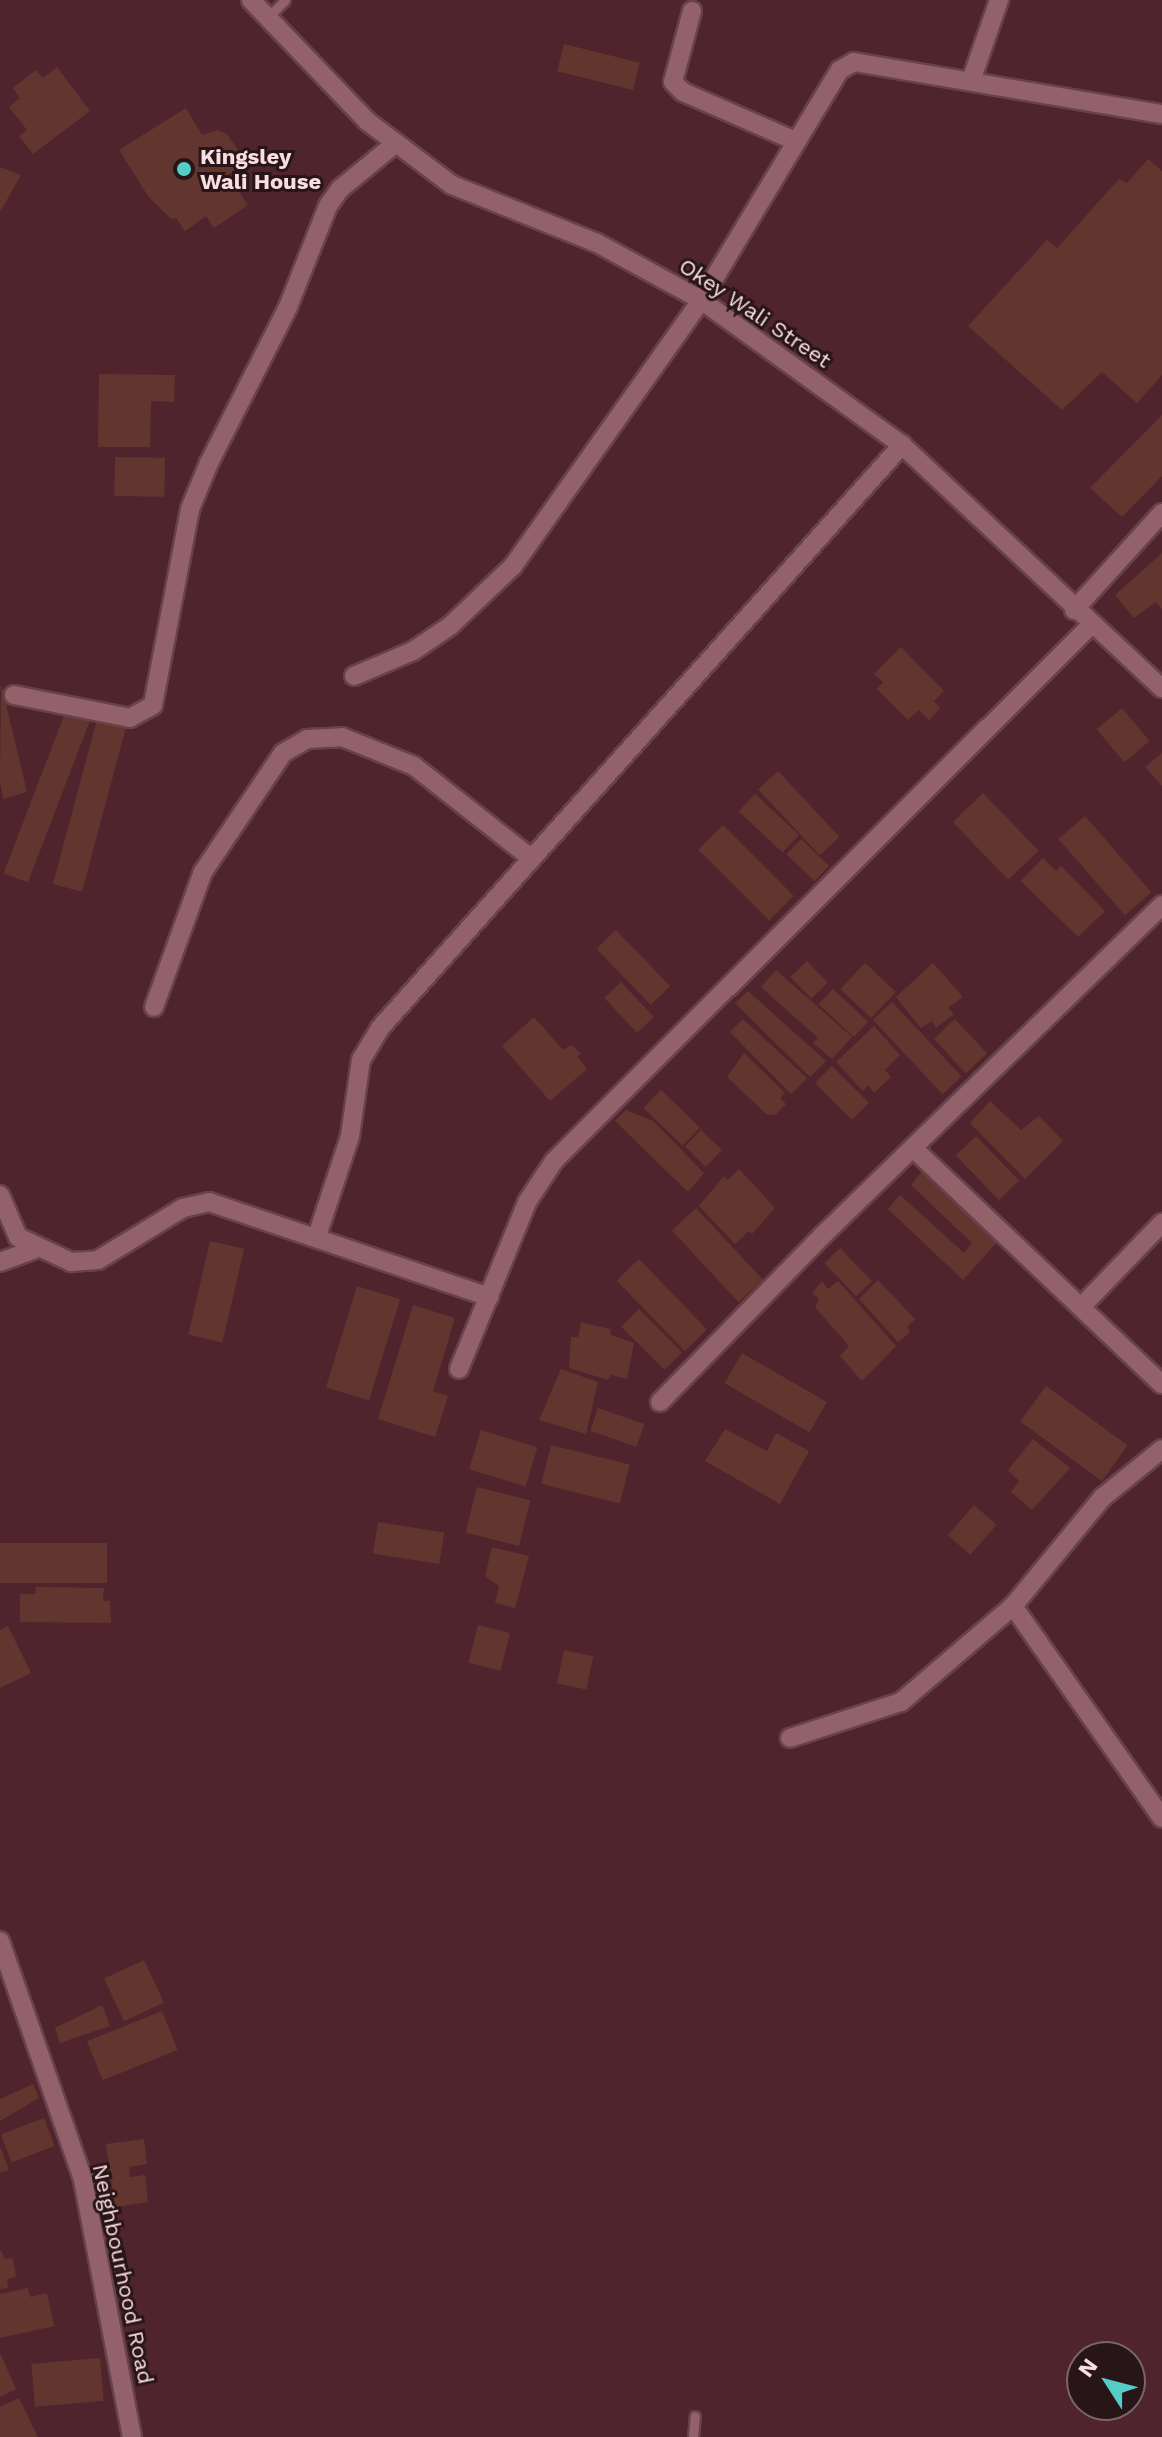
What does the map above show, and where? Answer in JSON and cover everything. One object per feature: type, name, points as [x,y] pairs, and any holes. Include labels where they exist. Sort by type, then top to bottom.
[{"type":"street","name":"Okey Wali Street","points":[[251,0],[367,121],[452,185],[597,243],[701,300],[902,445],[1074,610],[1162,688]]},
{"type":"street","points":[[972,78],[999,0]]},
{"type":"street","points":[[692,11],[673,82],[683,92],[795,141]]},
{"type":"street","points":[[354,676],[413,651],[483,600],[513,566],[701,300],[840,70],[854,62],[972,78],[1162,114]]},
{"type":"street","points":[[14,695],[130,718],[153,705],[190,509],[288,307],[328,206],[340,189],[396,143]]},
{"type":"street","points":[[317,1236],[350,1136],[361,1060],[380,1028],[902,445]]},
{"type":"street","points":[[1074,610],[1160,519]]},
{"type":"street","points":[[459,1369],[532,1192],[554,1161],[1091,625]]},
{"type":"street","points":[[154,1007],[203,872],[283,753],[307,739],[342,737],[414,766],[532,859]]},
{"type":"street","points":[[660,1402],[913,1148],[1162,905]]},
{"type":"street","points":[[913,1148],[1162,1384]]},
{"type":"street","points":[[0,1195],[13,1231],[35,1249],[85,1264],[183,1208],[209,1202],[317,1236],[489,1297]]},
{"type":"street","points":[[1081,1307],[1162,1223]]},
{"type":"street","points":[[0,1262],[35,1249]]},
{"type":"street","points":[[790,1738],[901,1702],[1013,1606],[1103,1497],[1162,1449]]},
{"type":"street","points":[[1013,1606],[1162,1818]]},
{"type":"street","name":"Neighbourhood Road","points":[[0,1941],[83,2180],[132,2437]]},
{"type":"lane","points":[[268,17],[285,0]]},
{"type":"lane","points":[[693,2437],[695,2416]]},
{"type":"building","points":[[564,44],[640,63],[633,90],[557,71]]},
{"type":"building","points":[[57,67],[90,111],[33,154],[19,136],[27,130],[9,107],[20,98],[13,88],[36,70],[43,78]]},
{"type":"building","name":"Kingsley Wali House","points":[[186,108],[202,135],[217,130],[227,134],[246,162],[228,175],[248,205],[214,228],[206,216],[185,231],[176,218],[171,219],[148,196],[119,150]]},
{"type":"building","points":[[1148,159],[1162,171],[1162,375],[1137,403],[1102,372],[1062,410],[968,326],[1047,240],[1057,248],[1119,179],[1127,183]]},
{"type":"building","points":[[0,167],[21,175],[0,212]]},
{"type":"building","points":[[99,374],[175,375],[174,402],[151,401],[150,447],[98,447]]},
{"type":"building","points":[[1162,415],[1162,476],[1122,517],[1090,488]]},
{"type":"building","points":[[115,457],[165,458],[164,497],[114,496]]},
{"type":"building","points":[[1162,553],[1162,609],[1156,602],[1134,618],[1115,595]]},
{"type":"building","points":[[901,647],[944,691],[934,701],[940,708],[929,720],[919,710],[908,720],[877,689],[883,682],[874,674]]},
{"type":"building","points":[[1,683],[27,792],[3,799],[0,782]]},
{"type":"building","points":[[67,708],[91,717],[28,883],[4,873]]},
{"type":"building","points":[[1122,708],[1150,741],[1124,762],[1097,729]]},
{"type":"building","points":[[98,716],[127,724],[82,892],[53,884]]},
{"type":"building","points":[[1162,753],[1162,786],[1145,767]]},
{"type":"building","points":[[778,771],[839,837],[820,855],[758,789]]},
{"type":"building","points":[[983,793],[1039,851],[1008,880],[953,822]]},
{"type":"building","points":[[755,794],[799,835],[783,852],[739,812]]},
{"type":"building","points":[[1085,816],[1151,892],[1125,915],[1059,839]]},
{"type":"building","points":[[723,825],[794,896],[769,920],[698,850]]},
{"type":"building","points":[[801,839],[829,866],[814,881],[786,854]]},
{"type":"building","points":[[1043,858],[1056,871],[1061,866],[1105,911],[1078,937],[1021,881]]},
{"type":"building","points":[[616,930],[670,986],[651,1005],[597,949]]},
{"type":"building","points":[[807,961],[828,983],[811,999],[790,977]]},
{"type":"building","points":[[865,963],[896,992],[871,1018],[840,989]]},
{"type":"building","points":[[933,963],[963,997],[948,1008],[954,1014],[936,1028],[932,1021],[921,1028],[896,997]]},
{"type":"building","points":[[776,970],[852,1037],[832,1059],[813,1043],[818,1038],[761,987]]},
{"type":"building","points":[[621,982],[654,1017],[637,1033],[604,998]]},
{"type":"building","points":[[833,989],[868,1022],[854,1037],[819,1004]]},
{"type":"building","points":[[748,991],[826,1061],[810,1077],[735,1003]]},
{"type":"building","points":[[892,1002],[962,1077],[943,1094],[873,1020]]},
{"type":"building","points":[[534,1017],[563,1050],[571,1045],[581,1054],[577,1056],[587,1069],[550,1101],[502,1046]]},
{"type":"building","points":[[743,1019],[807,1078],[791,1094],[730,1032]]},
{"type":"building","points":[[955,1019],[987,1053],[966,1073],[934,1039]]},
{"type":"building","points":[[874,1026],[900,1055],[885,1070],[891,1077],[874,1093],[868,1085],[863,1091],[836,1062]]},
{"type":"building","points":[[744,1053],[785,1093],[780,1098],[786,1104],[775,1115],[766,1114],[727,1077]]},
{"type":"building","points":[[832,1066],[869,1103],[852,1120],[815,1083]]},
{"type":"building","points":[[661,1090],[700,1128],[682,1145],[644,1108]]},
{"type":"building","points":[[990,1101],[1021,1130],[1039,1116],[1063,1141],[1025,1179],[970,1123]]},
{"type":"building","points":[[626,1110],[653,1121],[704,1173],[688,1192],[615,1121]]},
{"type":"building","points":[[701,1130],[722,1150],[706,1167],[685,1147]]},
{"type":"building","points":[[976,1136],[1019,1181],[999,1200],[956,1155]]},
{"type":"building","points":[[739,1169],[775,1208],[752,1234],[749,1231],[735,1244],[699,1206],[724,1176],[728,1180]]},
{"type":"building","points":[[923,1170],[999,1240],[963,1280],[888,1209],[900,1195],[964,1253],[972,1243],[911,1185]]},
{"type":"building","points":[[696,1208],[763,1280],[739,1302],[672,1231]]},
{"type":"building","points":[[210,1241],[244,1249],[223,1342],[188,1335]]},
{"type":"building","points":[[840,1248],[872,1281],[856,1296],[824,1263]]},
{"type":"building","points":[[639,1259],[707,1329],[685,1351],[617,1281]]},
{"type":"building","points":[[878,1280],[915,1319],[907,1327],[910,1332],[898,1342],[859,1299]]},
{"type":"building","points":[[822,1281],[828,1289],[838,1281],[896,1346],[862,1381],[840,1356],[849,1346],[815,1307],[819,1299],[812,1293]]},
{"type":"building","points":[[357,1286],[400,1299],[369,1401],[326,1387]]},
{"type":"building","points":[[413,1305],[455,1318],[433,1391],[448,1396],[435,1437],[378,1419]]},
{"type":"building","points":[[639,1309],[682,1352],[664,1370],[621,1327]]},
{"type":"building","points":[[581,1322],[610,1329],[611,1335],[634,1343],[627,1379],[611,1375],[608,1380],[569,1368],[571,1337],[578,1337]]},
{"type":"building","points":[[742,1353],[827,1402],[809,1432],[724,1383]]},
{"type":"building","points":[[561,1369],[598,1382],[586,1434],[539,1420]]},
{"type":"building","points":[[1046,1386],[1128,1445],[1102,1481],[1020,1422]]},
{"type":"building","points":[[598,1408],[644,1424],[637,1447],[590,1431]]},
{"type":"building","points":[[725,1429],[767,1451],[776,1433],[809,1451],[780,1504],[705,1461]]},
{"type":"building","points":[[481,1430],[537,1447],[525,1486],[469,1469]]},
{"type":"building","points":[[1033,1439],[1070,1468],[1032,1510],[1011,1492],[1019,1481],[1008,1470]]},
{"type":"building","points":[[551,1445],[630,1465],[620,1503],[541,1484]]},
{"type":"building","points":[[477,1487],[530,1500],[519,1546],[466,1533]]},
{"type":"building","points":[[974,1505],[997,1525],[970,1555],[948,1535]]},
{"type":"building","points":[[378,1522],[444,1532],[439,1564],[373,1554]]},
{"type":"building","points":[[0,1543],[107,1543],[107,1583],[0,1583]]},
{"type":"building","points":[[492,1547],[529,1556],[515,1608],[495,1603],[499,1586],[485,1576]]},
{"type":"building","points":[[36,1587],[104,1588],[103,1601],[110,1601],[111,1623],[20,1622],[20,1594],[35,1594]]},
{"type":"building","points":[[478,1625],[510,1633],[501,1671],[469,1663]]},
{"type":"building","points":[[8,1626],[31,1673],[0,1688],[0,1630]]},
{"type":"building","points":[[564,1650],[593,1656],[586,1689],[557,1683]]},
{"type":"building","points":[[144,1960],[164,2003],[124,2021],[104,1979]]},
{"type":"building","points":[[102,2005],[110,2026],[60,2043],[55,2028]]},
{"type":"building","points":[[162,2011],[178,2050],[103,2080],[87,2041]]},
{"type":"building","points":[[33,2084],[39,2098],[0,2121],[0,2099]]},
{"type":"building","points":[[44,2118],[55,2146],[12,2162],[1,2134]]},
{"type":"building","points":[[144,2139],[147,2164],[129,2167],[130,2177],[145,2175],[148,2202],[115,2207],[106,2144]]},
{"type":"building","points":[[0,2147],[9,2170],[0,2173]]},
{"type":"building","points":[[0,2249],[5,2259],[13,2258],[16,2277],[7,2279],[8,2288],[0,2289]]},
{"type":"building","points":[[28,2288],[30,2297],[47,2293],[54,2326],[0,2338],[0,2294]]},
{"type":"building","points":[[0,2353],[16,2389],[0,2397]]},
{"type":"building","points":[[100,2358],[104,2401],[35,2407],[31,2364]]},
{"type":"building","points":[[19,2398],[38,2437],[0,2437],[0,2407]]},
{"type":"place","name":"Kingsley Wali House","points":[[184,169]]}]
